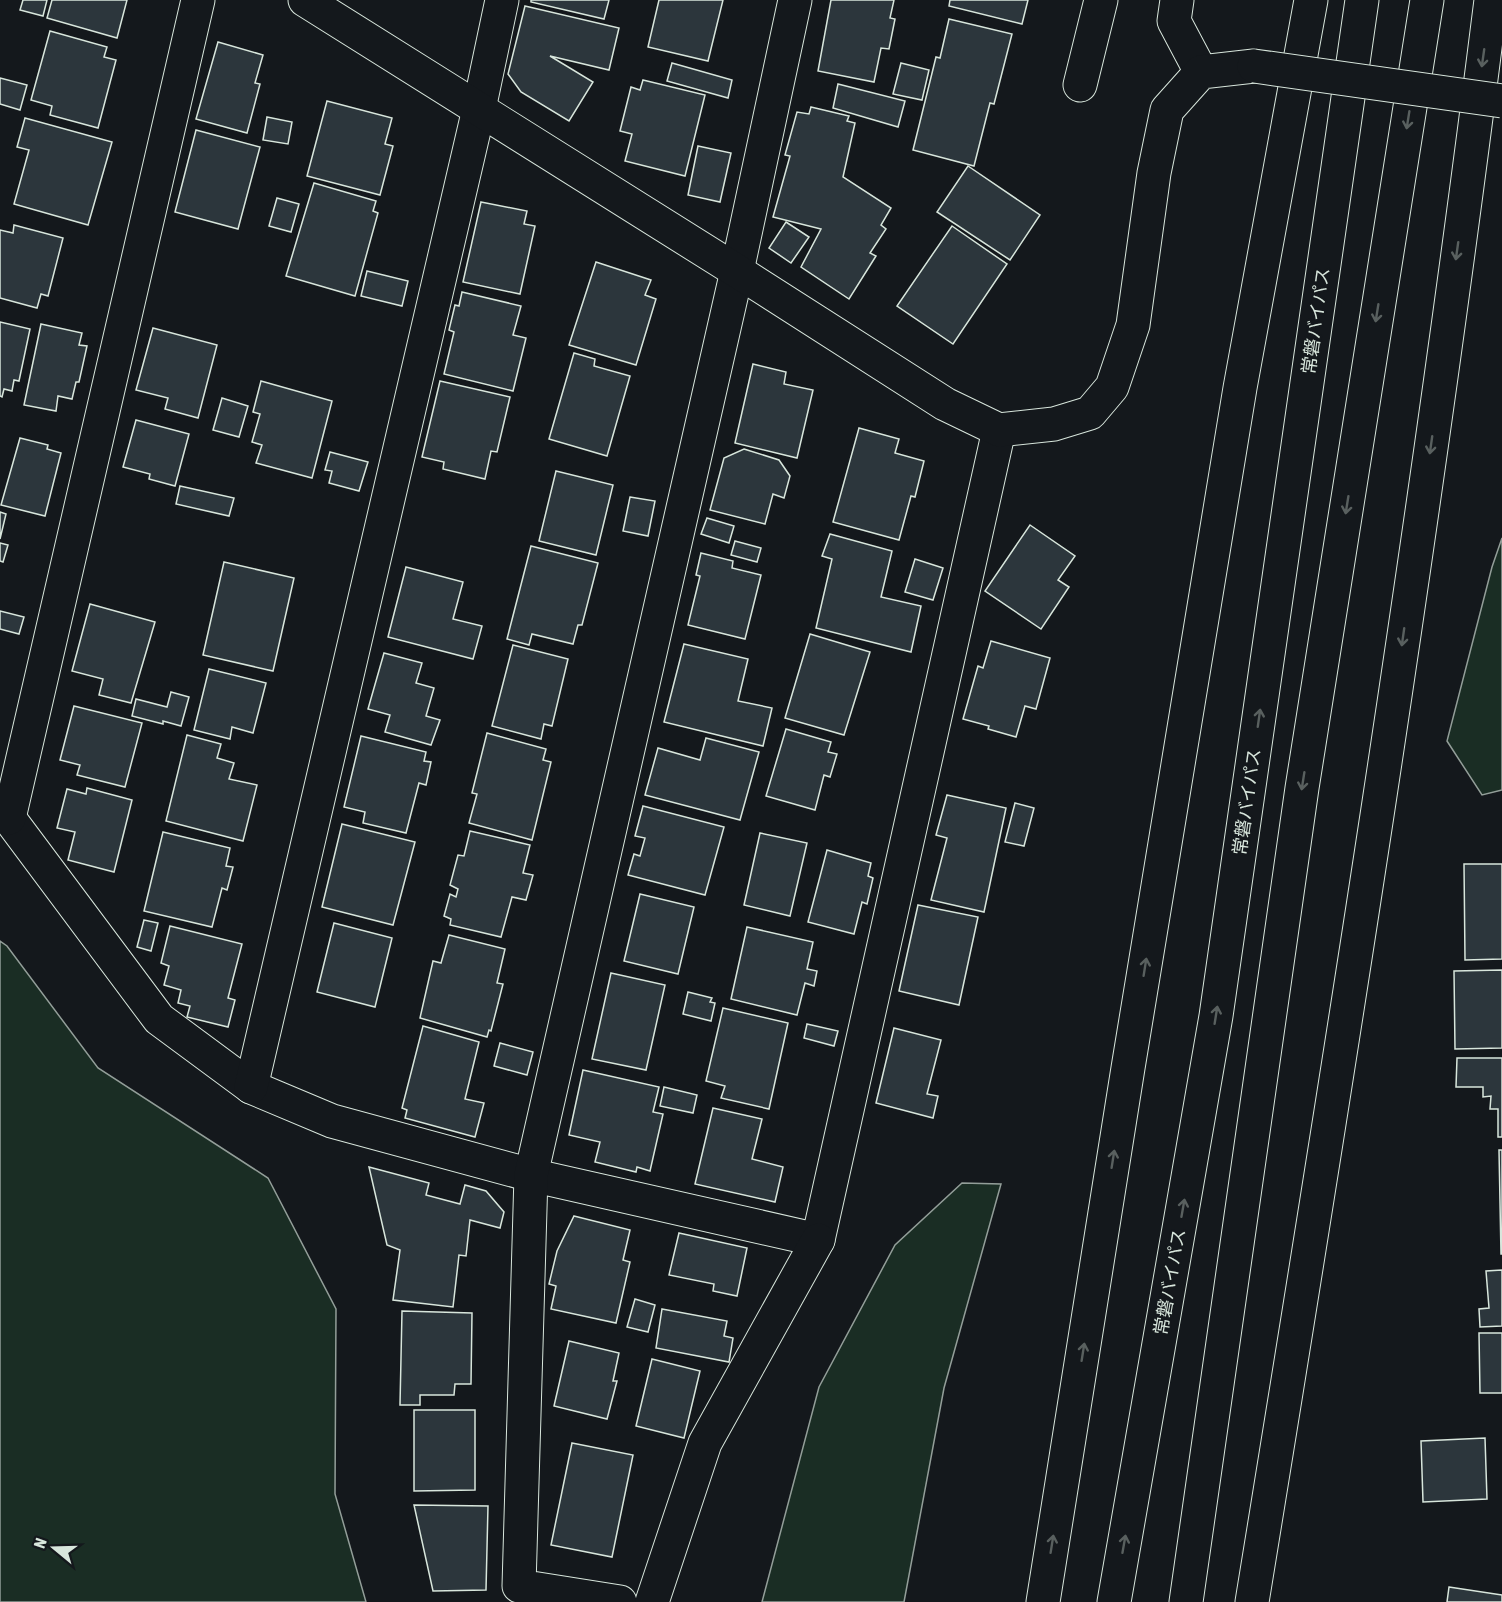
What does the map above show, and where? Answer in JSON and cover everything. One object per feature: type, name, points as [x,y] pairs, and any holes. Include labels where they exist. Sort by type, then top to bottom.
[{"type":"main road","points":[[198,0],[5,816],[159,1019],[251,1087],[332,1121],[531,1175],[818,1240]]},
{"type":"main road","points":[[305,0],[945,404],[999,429],[1054,424],[1090,413],[1112,387],[1133,326],[1154,173],[1167,110],[1202,72],[1254,66],[1502,101]]},
{"type":"main road","points":[[251,1087],[479,110],[502,0]]},
{"type":"main road","points":[[620,1602],[519,1586],[531,1175],[737,271],[795,0]]},
{"type":"main road","points":[[1080,85],[1101,0]]},
{"type":"main road","points":[[1177,0],[1174,21],[1202,72]]},
{"type":"main road","points":[[1043,1602],[1240,388],[1311,0]]},
{"type":"main road","name":"常磐バイパス","points":[[1114,1602],[1216,1016],[1362,0]]},
{"type":"main road","points":[[1186,1602],[1302,788],[1427,0]]},
{"type":"main road","points":[[1252,1602],[1338,1069],[1434,427],[1491,0]]},
{"type":"main road","points":[[652,1602],[705,1443],[818,1240],[999,429]]},
{"type":"green space","points":[[1502,538],[1502,790],[1482,795],[1447,741],[1492,567]]},
{"type":"green space","points":[[0,941],[7,946],[98,1068],[268,1178],[336,1309],[335,1494],[366,1602],[0,1602]]},
{"type":"green space","points":[[962,1183],[1001,1184],[944,1388],[904,1602],[762,1602],[819,1387],[895,1245]]},
{"type":"building","points":[[23,0],[47,0],[43,16],[20,10]]},
{"type":"building","points":[[52,0],[127,0],[117,38],[47,18]]},
{"type":"building","points":[[531,0],[609,0],[604,19],[531,2]]},
{"type":"building","points":[[659,0],[723,0],[708,61],[648,47]]},
{"type":"building","points":[[831,0],[894,0],[890,18],[895,19],[889,49],[881,48],[874,82],[818,71]]},
{"type":"building","points":[[950,0],[1028,0],[1022,24],[949,6]]},
{"type":"building","points":[[525,6],[619,28],[609,70],[550,56],[593,82],[569,121],[521,92],[508,74]]},
{"type":"building","points":[[949,19],[1012,34],[994,104],[990,103],[974,166],[913,150],[936,57],[940,58]]},
{"type":"building","points":[[50,31],[107,47],[104,57],[116,60],[98,128],[50,115],[52,106],[31,100]]},
{"type":"building","points":[[218,42],[263,55],[255,83],[260,84],[247,133],[196,119]]},
{"type":"building","points":[[672,63],[732,80],[728,98],[667,81]]},
{"type":"building","points":[[901,63],[929,70],[922,100],[893,94]]},
{"type":"building","points":[[0,78],[27,85],[20,110],[0,104]]},
{"type":"building","points":[[643,80],[705,95],[685,176],[625,161],[632,134],[620,131],[631,87],[640,90]]},
{"type":"building","points":[[838,84],[905,101],[898,127],[833,108]]},
{"type":"building","points":[[327,101],[392,118],[385,144],[393,146],[380,195],[307,176]]},
{"type":"building","points":[[811,107],[849,116],[847,121],[855,123],[843,177],[891,208],[881,225],[886,229],[870,253],[876,256],[849,299],[801,267],[821,229],[773,217],[790,156],[785,155],[797,112],[809,114]]},
{"type":"building","points":[[267,117],[292,122],[288,144],[263,140]]},
{"type":"building","points":[[25,118],[112,142],[88,225],[14,204],[29,150],[17,147]]},
{"type":"building","points":[[196,130],[260,147],[238,229],[175,212]]},
{"type":"building","points":[[698,146],[731,153],[720,202],[688,195]]},
{"type":"building","points":[[968,166],[1040,215],[1010,260],[937,212]]},
{"type":"building","points":[[314,183],[376,201],[373,211],[378,213],[355,296],[286,276]]},
{"type":"building","points":[[277,198],[299,204],[291,232],[269,226]]},
{"type":"building","points":[[481,202],[527,211],[524,224],[535,226],[520,294],[463,282]]},
{"type":"building","points":[[786,222],[809,237],[791,263],[769,248]]},
{"type":"building","points":[[14,225],[63,238],[48,296],[41,294],[37,308],[0,298],[0,230],[13,233]]},
{"type":"building","points":[[952,226],[1007,264],[953,344],[897,306]]},
{"type":"building","points":[[596,262],[651,280],[645,295],[656,299],[636,365],[569,345]]},
{"type":"building","points":[[367,271],[408,281],[402,306],[361,296]]},
{"type":"building","points":[[462,292],[521,306],[513,335],[526,338],[513,391],[444,374],[454,332],[449,330],[455,305],[459,306]]},
{"type":"building","points":[[0,322],[30,329],[19,381],[14,380],[12,391],[4,389],[2,397],[0,396]]},
{"type":"building","points":[[41,324],[82,333],[79,345],[87,346],[79,382],[76,382],[72,399],[58,396],[56,411],[24,405]]},
{"type":"building","points":[[153,328],[217,345],[198,418],[165,409],[168,398],[136,390]]},
{"type":"building","points":[[574,353],[595,359],[594,366],[630,376],[607,456],[549,439]]},
{"type":"building","points":[[753,364],[786,372],[784,384],[813,390],[797,458],[735,443]]},
{"type":"building","points":[[261,381],[332,401],[312,478],[256,463],[262,445],[252,442],[260,414],[253,412]]},
{"type":"building","points":[[440,381],[510,397],[497,452],[491,451],[485,479],[443,469],[444,462],[422,457]]},
{"type":"building","points":[[222,398],[248,406],[239,437],[213,430]]},
{"type":"building","points":[[136,420],[189,434],[175,486],[149,479],[150,474],[123,467]]},
{"type":"building","points":[[859,428],[899,439],[895,453],[924,461],[915,497],[911,496],[899,540],[833,522]]},
{"type":"building","points":[[20,438],[48,445],[47,449],[61,453],[45,516],[1,505]]},
{"type":"building","points":[[744,449],[779,460],[790,476],[784,498],[773,494],[765,524],[710,510],[724,458]]},
{"type":"building","points":[[330,452],[368,462],[359,491],[329,483],[332,471],[325,470]]},
{"type":"building","points":[[556,471],[613,485],[596,555],[539,541]]},
{"type":"building","points":[[180,486],[234,498],[229,516],[176,504]]},
{"type":"building","points":[[630,497],[655,501],[648,536],[623,531]]},
{"type":"building","points":[[0,512],[6,514],[0,539]]},
{"type":"building","points":[[707,518],[734,526],[729,543],[701,534]]},
{"type":"building","points":[[1030,525],[1075,556],[1058,580],[1069,587],[1041,629],[985,591]]},
{"type":"building","points":[[830,534],[892,551],[881,597],[921,606],[911,652],[816,628],[832,559],[822,556]]},
{"type":"building","points":[[735,541],[761,548],[757,562],[731,555]]},
{"type":"building","points":[[0,543],[8,545],[3,562],[0,561]]},
{"type":"building","points":[[531,546],[598,563],[582,625],[578,625],[573,644],[532,634],[529,645],[507,639]]},
{"type":"building","points":[[701,553],[733,561],[732,568],[761,575],[745,639],[688,625],[700,576],[696,575]]},
{"type":"building","points":[[915,559],[943,568],[933,600],[905,592]]},
{"type":"building","points":[[224,562],[294,578],[273,671],[203,655]]},
{"type":"building","points":[[406,567],[463,582],[453,619],[482,626],[473,659],[388,637]]},
{"type":"building","points":[[90,604],[155,622],[131,703],[99,695],[103,679],[72,671]]},
{"type":"building","points":[[0,611],[24,617],[19,634],[0,629]]},
{"type":"building","points":[[810,634],[870,652],[844,735],[785,718]]},
{"type":"building","points":[[991,641],[1050,658],[1036,709],[1025,706],[1016,737],[963,719],[978,666],[983,668]]},
{"type":"building","points":[[684,644],[748,659],[738,701],[772,708],[763,746],[664,722]]},
{"type":"building","points":[[513,645],[568,659],[552,726],[544,724],[541,739],[492,726]]},
{"type":"building","points":[[384,653],[422,663],[416,683],[434,688],[426,716],[440,720],[431,745],[385,732],[390,715],[368,709]]},
{"type":"building","points":[[209,669],[266,683],[253,733],[232,727],[230,739],[194,730]]},
{"type":"building","points":[[171,692],[189,697],[181,726],[132,716],[136,699],[167,707]]},
{"type":"building","points":[[74,706],[142,723],[125,787],[77,775],[80,765],[60,760]]},
{"type":"building","points":[[786,729],[831,742],[828,752],[837,754],[830,777],[824,775],[815,810],[766,796]]},
{"type":"building","points":[[487,733],[546,749],[543,760],[551,762],[532,840],[469,823],[477,794],[472,793]]},
{"type":"building","points":[[187,735],[221,744],[217,758],[234,763],[229,779],[257,785],[243,841],[166,821]]},
{"type":"building","points":[[361,736],[426,752],[424,761],[431,762],[426,785],[419,783],[406,833],[363,823],[365,812],[344,807]]},
{"type":"building","points":[[706,738],[759,752],[740,820],[645,795],[658,748],[700,760]]},
{"type":"building","points":[[87,788],[132,800],[114,872],[68,860],[75,832],[57,828],[67,789],[86,794]]},
{"type":"building","points":[[947,795],[1006,808],[984,912],[931,900],[947,838],[936,835]]},
{"type":"building","points":[[1015,803],[1034,808],[1024,846],[1005,842]]},
{"type":"building","points":[[643,806],[724,827],[705,895],[628,875],[634,854],[640,856],[645,838],[635,836]]},
{"type":"building","points":[[342,824],[415,842],[393,925],[322,907]]},
{"type":"building","points":[[470,831],[530,845],[523,873],[533,875],[526,900],[512,897],[501,937],[450,925],[451,919],[444,916],[450,894],[456,897],[458,889],[450,885],[458,855],[464,856]]},
{"type":"building","points":[[163,832],[230,848],[226,866],[233,867],[227,890],[222,888],[212,927],[144,911]]},
{"type":"building","points":[[760,833],[807,843],[790,916],[744,905]]},
{"type":"building","points":[[827,850],[871,863],[868,876],[873,878],[867,904],[862,902],[854,934],[808,922]]},
{"type":"building","points":[[1464,864],[1502,864],[1502,959],[1465,960]]},
{"type":"building","points":[[640,894],[694,907],[678,974],[624,961]]},
{"type":"building","points":[[918,905],[978,917],[959,1005],[899,991]]},
{"type":"building","points":[[144,920],[158,923],[151,951],[137,947]]},
{"type":"building","points":[[334,923],[392,938],[375,1007],[317,992]]},
{"type":"building","points":[[170,926],[242,944],[228,998],[235,1000],[228,1027],[187,1017],[190,1006],[178,1003],[181,990],[164,985],[169,966],[161,963]]},
{"type":"building","points":[[747,927],[813,942],[807,969],[817,971],[814,986],[805,983],[797,1015],[731,999]]},
{"type":"building","points":[[449,935],[505,949],[497,983],[503,984],[491,1031],[489,1030],[487,1037],[420,1018],[433,961],[441,963]]},
{"type":"building","points":[[1502,970],[1502,1048],[1455,1049],[1454,971]]},
{"type":"building","points":[[611,973],[665,985],[646,1070],[592,1059]]},
{"type":"building","points":[[688,992],[712,998],[710,1002],[715,1003],[711,1021],[683,1014]]},
{"type":"building","points":[[723,1008],[788,1023],[769,1109],[721,1098],[725,1086],[706,1081]]},
{"type":"building","points":[[807,1024],[838,1031],[834,1046],[804,1038]]},
{"type":"building","points":[[423,1026],[479,1042],[465,1099],[484,1103],[475,1137],[405,1118],[407,1110],[402,1108]]},
{"type":"building","points":[[894,1028],[941,1040],[927,1094],[938,1096],[933,1118],[876,1103]]},
{"type":"building","points":[[500,1043],[533,1052],[527,1075],[494,1066]]},
{"type":"building","points":[[1457,1058],[1502,1058],[1502,1137],[1498,1137],[1498,1109],[1490,1109],[1491,1096],[1483,1097],[1483,1087],[1456,1087]]},
{"type":"building","points":[[583,1070],[659,1087],[653,1112],[663,1114],[650,1171],[637,1167],[636,1172],[595,1162],[600,1142],[569,1135]]},
{"type":"building","points":[[664,1087],[697,1095],[693,1113],[660,1106]]},
{"type":"building","points":[[713,1108],[762,1119],[752,1159],[783,1167],[775,1202],[695,1184]]},
{"type":"building","points":[[1499,1150],[1502,1150],[1502,1254],[1501,1254]]},
{"type":"building","points":[[369,1167],[429,1183],[426,1195],[460,1204],[465,1185],[486,1191],[504,1212],[500,1228],[470,1220],[466,1256],[459,1255],[453,1307],[393,1300],[400,1250],[387,1245]]},
{"type":"building","points":[[574,1216],[630,1230],[623,1260],[630,1262],[616,1323],[551,1309],[556,1286],[549,1284],[557,1251]]},
{"type":"building","points":[[679,1233],[747,1248],[737,1296],[713,1291],[714,1284],[669,1275]]},
{"type":"building","points":[[1502,1270],[1502,1326],[1480,1327],[1479,1309],[1489,1308],[1486,1271]]},
{"type":"building","points":[[635,1299],[655,1305],[648,1332],[627,1327]]},
{"type":"building","points":[[662,1309],[727,1321],[724,1336],[733,1338],[729,1362],[656,1348]]},
{"type":"building","points":[[402,1311],[472,1313],[471,1384],[455,1384],[454,1395],[420,1395],[420,1405],[400,1405]]},
{"type":"building","points":[[1479,1333],[1502,1333],[1502,1393],[1480,1393]]},
{"type":"building","points":[[569,1341],[619,1353],[613,1381],[617,1381],[607,1419],[554,1406]]},
{"type":"building","points":[[652,1359],[700,1371],[684,1438],[636,1426]]},
{"type":"building","points":[[414,1410],[475,1410],[475,1490],[414,1491]]},
{"type":"building","points":[[1485,1438],[1487,1499],[1423,1502],[1421,1441]]},
{"type":"building","points":[[572,1443],[633,1455],[612,1557],[551,1545]]},
{"type":"building","points":[[414,1505],[488,1506],[486,1590],[433,1591]]},
{"type":"building","points":[[1449,1587],[1502,1595],[1502,1602],[1447,1602]]}]
